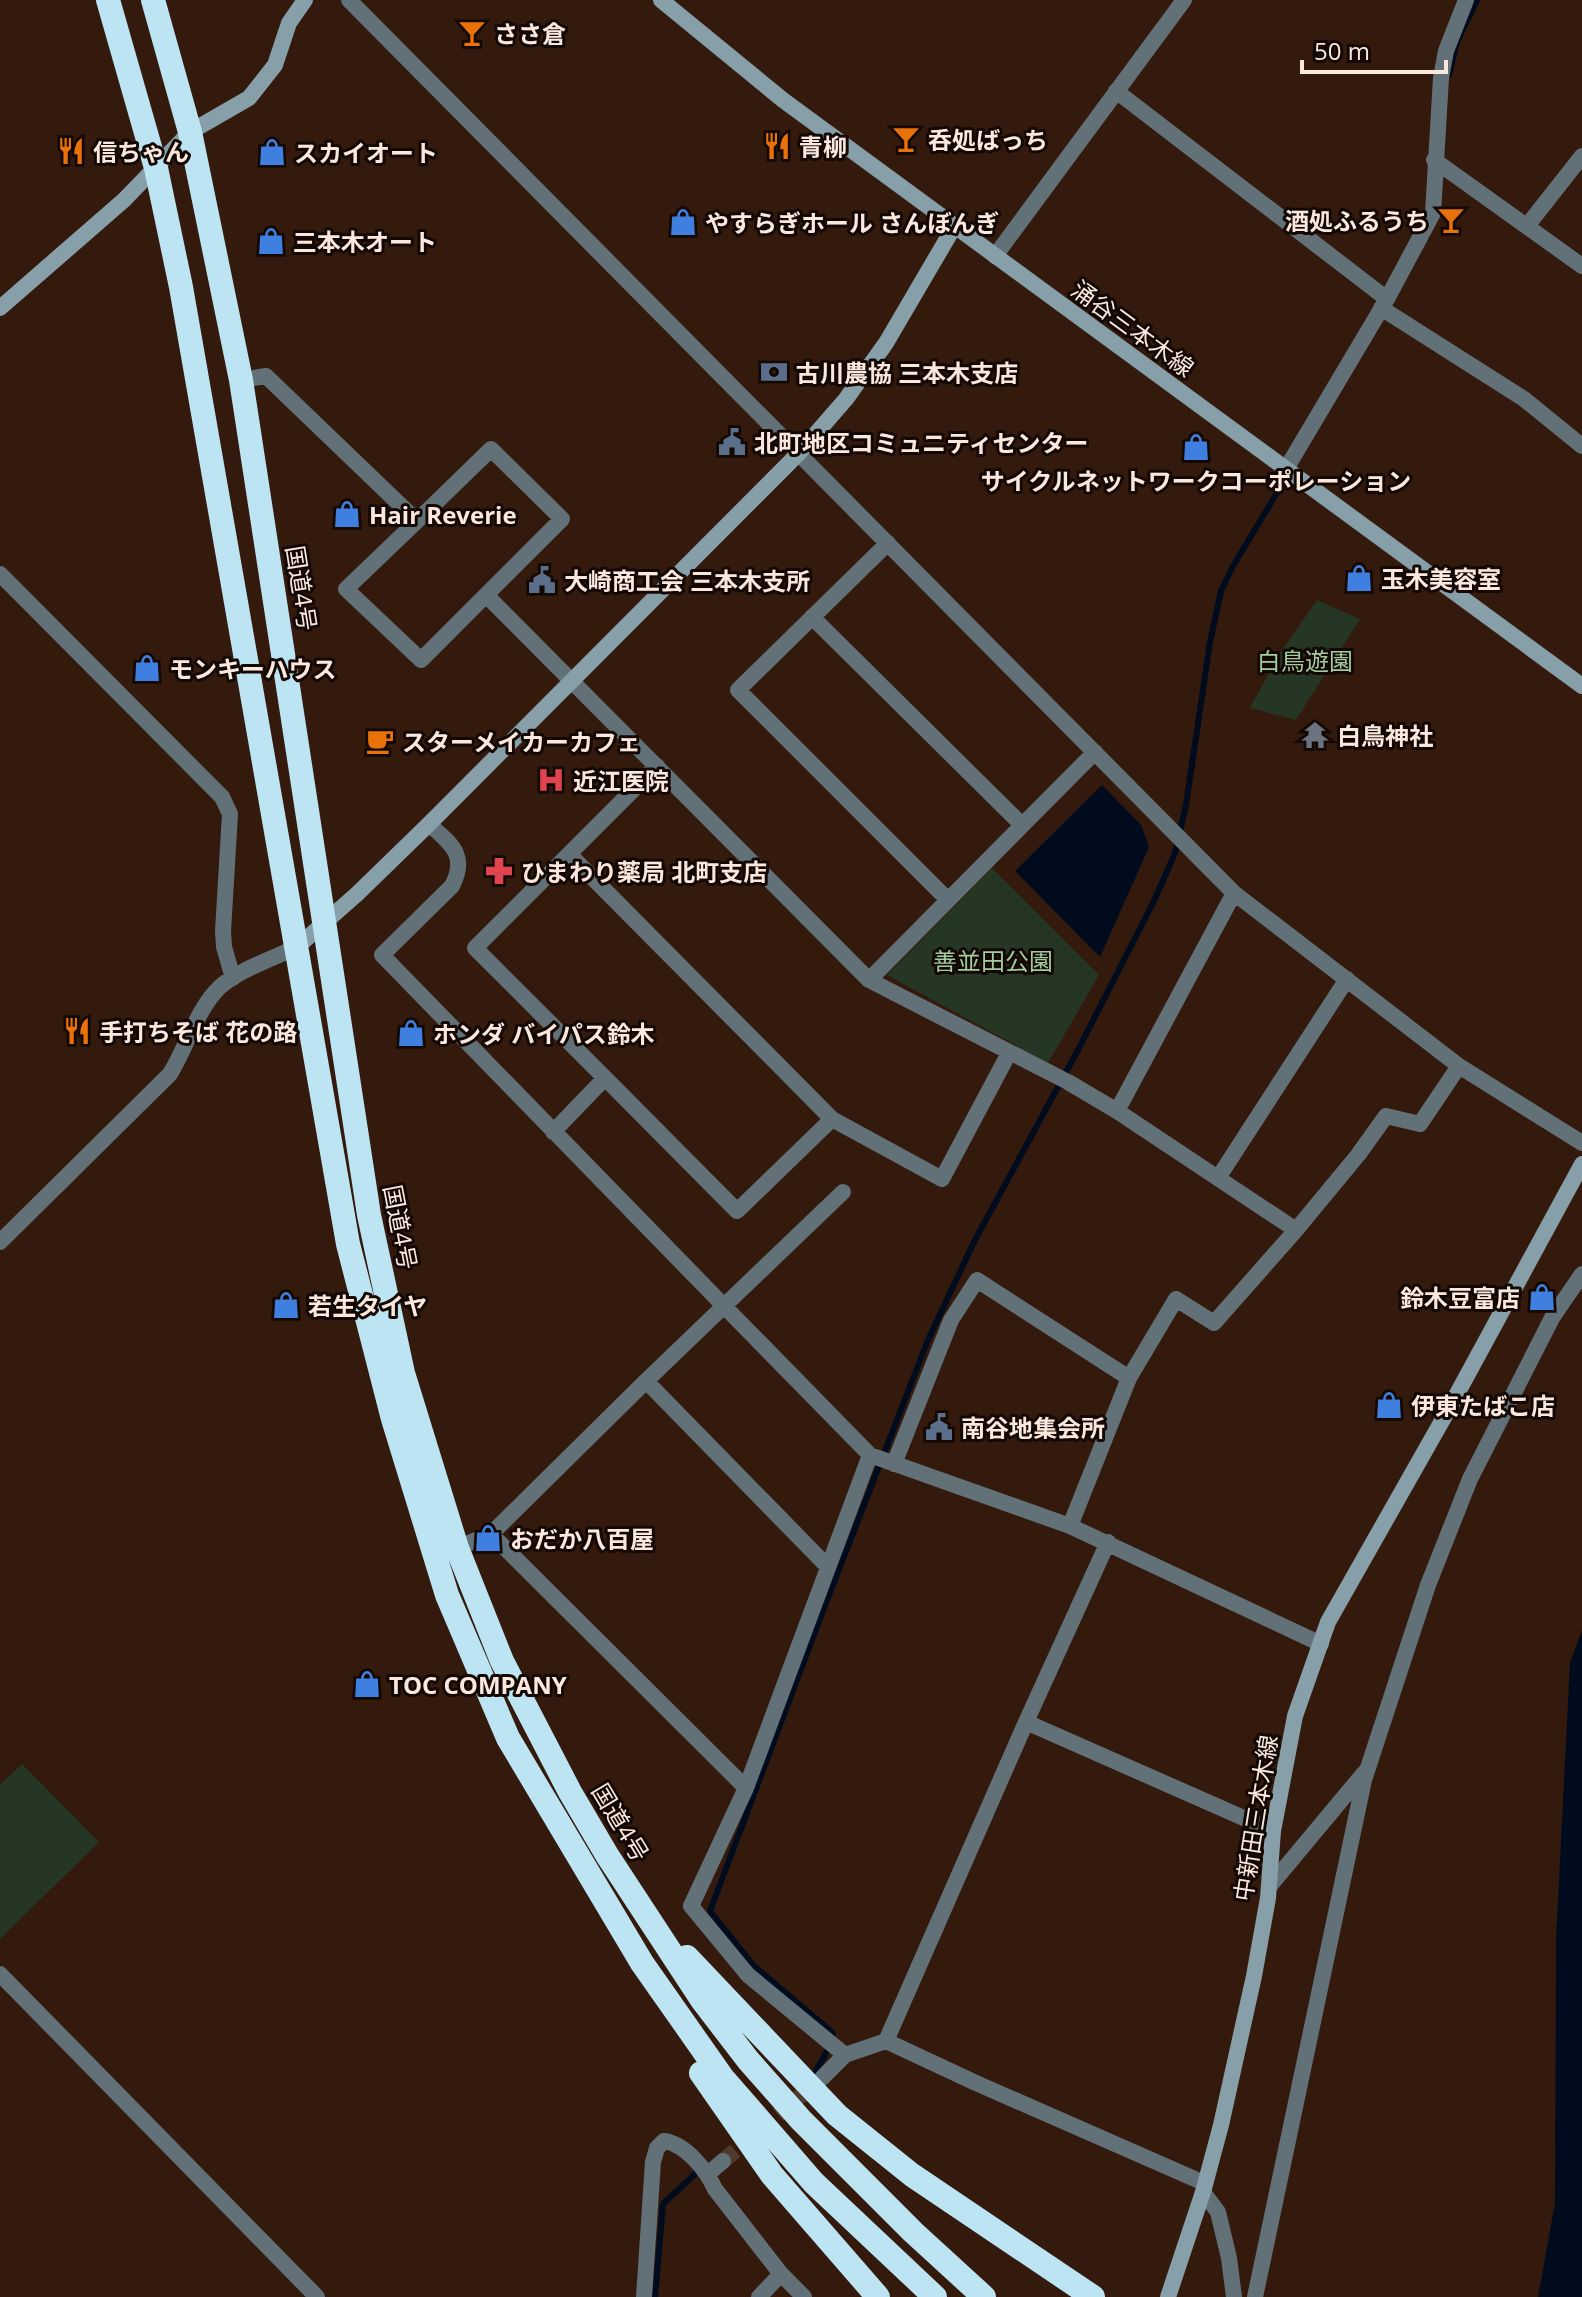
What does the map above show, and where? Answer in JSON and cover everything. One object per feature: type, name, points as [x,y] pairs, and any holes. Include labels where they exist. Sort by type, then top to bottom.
[{"type":"highway","points":[[108,0],[156,168],[181,287],[348,1244],[393,1419],[447,1595],[508,1738],[642,1963],[722,2077],[814,2183],[935,2297]]},
{"type":"highway","name":"国道4号","points":[[153,0],[190,132],[241,380],[369,1215],[407,1387],[457,1548],[502,1661],[537,1731],[607,1855],[702,2000],[792,2110],[984,2297]]},
{"type":"highway","points":[[570,1845],[630,1972],[772,2175],[878,2297]]},
{"type":"highway","points":[[646,1916],[837,2115],[912,2175],[1093,2297]]},
{"type":"main road","points":[[0,308],[156,168],[190,132],[249,98],[275,65],[289,23],[305,0]]},
{"type":"main road","name":"涌谷三本木線","points":[[661,0],[740,67],[954,227],[1582,686]]},
{"type":"main road","points":[[297,947],[429,824],[799,453],[846,399],[886,343],[954,227]]},
{"type":"main road","name":"中新田三本木線","points":[[1168,2297],[1204,2188],[1237,2057],[1269,1887],[1273,1831],[1295,1716],[1321,1644],[1335,1610],[1582,1164]]},
{"type":"street","points":[[349,0],[1234,893],[1459,1066],[1582,1143]]},
{"type":"street","points":[[995,256],[1184,0]]},
{"type":"street","points":[[1286,469],[1384,304],[1433,213],[1441,78],[1446,51],[1466,0]]},
{"type":"street","points":[[1116,91],[1384,304],[1524,399],[1582,446]]},
{"type":"street","points":[[1527,226],[1582,156]]},
{"type":"street","points":[[1434,160],[1582,266]]},
{"type":"street","points":[[241,380],[266,376],[417,521]]},
{"type":"street","points":[[491,449],[562,519],[421,660],[346,589],[417,521],[491,449]]},
{"type":"street","points":[[888,543],[738,690],[948,900]]},
{"type":"street","points":[[0,574],[222,797],[230,814],[223,931],[233,978]]},
{"type":"street","points":[[486,595],[869,980],[1117,1111],[1296,1230]]},
{"type":"street","points":[[812,617],[1022,825]]},
{"type":"street","points":[[869,980],[1095,752]]},
{"type":"street","points":[[657,766],[475,948],[737,1211],[832,1119]]},
{"type":"street","points":[[429,824],[454,846],[459,859],[458,875],[452,886],[382,955],[724,1306],[883,1460],[1070,1526],[1321,1644]]},
{"type":"street","points":[[570,855],[832,1119],[942,1179],[1009,1053]]},
{"type":"street","points":[[1117,1111],[1234,893]]},
{"type":"street","points":[[0,1242],[170,1074],[217,989],[297,947]]},
{"type":"street","points":[[1218,1178],[1347,979]]},
{"type":"street","points":[[1070,1526],[1129,1378],[1176,1299],[1214,1323],[1296,1230],[1386,1116],[1420,1124],[1459,1066]]},
{"type":"street","points":[[553,1132],[605,1078]]},
{"type":"street","points":[[457,1548],[491,1534],[843,1192]]},
{"type":"street","points":[[1255,2297],[1368,1769],[1428,1585],[1470,1479],[1552,1318],[1582,1274]]},
{"type":"street","points":[[845,2055],[748,1975],[691,1906],[746,1788],[828,1567],[951,1320],[977,1280],[1129,1378]]},
{"type":"street","points":[[646,1381],[828,1567]]},
{"type":"street","points":[[491,1534],[746,1788]]},
{"type":"street","points":[[886,2041],[1108,1542]]},
{"type":"street","points":[[1026,1722],[1273,1831]]},
{"type":"street","points":[[1269,1887],[1368,1769]]},
{"type":"street","points":[[0,1974],[317,2297]]},
{"type":"street","points":[[822,2078],[845,2055],[886,2041],[1204,2188],[1218,2212],[1234,2297]]},
{"type":"street","points":[[644,2297],[648,2208],[657,2148],[664,2141],[676,2142],[708,2174],[715,2189],[781,2274],[804,2297]]},
{"type":"street","points":[[708,2174],[723,2161]]},
{"type":"street","points":[[759,2297],[781,2274]]},
{"type":"green space","name":"白鳥遊園","points":[[1317,600],[1360,619],[1296,720],[1250,708],[1280,653]]},
{"type":"green space","name":"善並田公園","points":[[992,868],[1099,975],[1048,1063],[887,975]]},
{"type":"green space","points":[[22,1764],[99,1842],[0,1939],[0,1785]]},
{"type":"water","points":[[1102,785],[1141,825],[1149,847],[1100,957],[1015,871]]},
{"type":"water","points":[[1582,1630],[1582,2297],[1538,2297],[1555,2203],[1556,1940],[1570,1663]]},
{"type":"waterway","points":[[1449,75],[1457,42],[1477,0]]},
{"type":"waterway","points":[[832,2036],[833,2033],[754,1966],[710,1911],[928,1340],[974,1242],[1079,1048],[1175,853],[1186,805],[1210,642],[1221,591],[1284,481]]},
{"type":"waterway","points":[[816,2071],[827,2051]]},
{"type":"waterway","points":[[655,2297],[663,2204],[695,2174]]},
{"type":"tunnel","points":[[723,2161],[818,2081]]},
{"type":"place","name":"ささ倉","points":[[472,33]]},
{"type":"place","name":"呑処ばっち","points":[[906,139]]},
{"type":"place","name":"青柳","points":[[777,146]]},
{"type":"place","name":"信ちゃん","points":[[71,151]]},
{"type":"place","name":"スカイオート","points":[[272,152]]},
{"type":"place","name":"酒処ふるうち","points":[[1451,220]]},
{"type":"place","name":"やすらぎホール さんぼんぎ","points":[[683,222]]},
{"type":"place","name":"三本木オート","points":[[271,241]]},
{"type":"place","name":"古川農協 三本木支店","points":[[774,372]]},
{"type":"place","name":"北町地区コミュニティセンター","points":[[732,442]]},
{"type":"place","name":"サイクルネットワークコーポレーション","points":[[1196,447]]},
{"type":"place","name":"Hair Reverie","points":[[347,514]]},
{"type":"place","name":"玉木美容室","points":[[1359,578]]},
{"type":"place","name":"大崎商工会 三本木支所","points":[[542,580]]},
{"type":"place","name":"モンキーハウス","points":[[147,668]]},
{"type":"place","name":"白鳥神社","points":[[1315,735]]},
{"type":"place","name":"スターメイカーカフェ","points":[[380,741]]},
{"type":"place","name":"近江医院","points":[[551,780]]},
{"type":"place","name":"ひまわり薬局 北町支店","points":[[499,871]]},
{"type":"place","name":"手打ちそば 花の路","points":[[77,1031]]},
{"type":"place","name":"ホンダ バイパス鈴木","points":[[411,1033]]},
{"type":"place","name":"鈴木豆富店","points":[[1542,1297]]},
{"type":"place","name":"若生タイヤ","points":[[286,1305]]},
{"type":"place","name":"伊東たばこ店","points":[[1389,1405]]},
{"type":"place","name":"南谷地集会所","points":[[939,1427]]},
{"type":"place","name":"おだか八百屋","points":[[488,1538]]},
{"type":"place","name":"TOC COMPANY","points":[[367,1684]]}]
